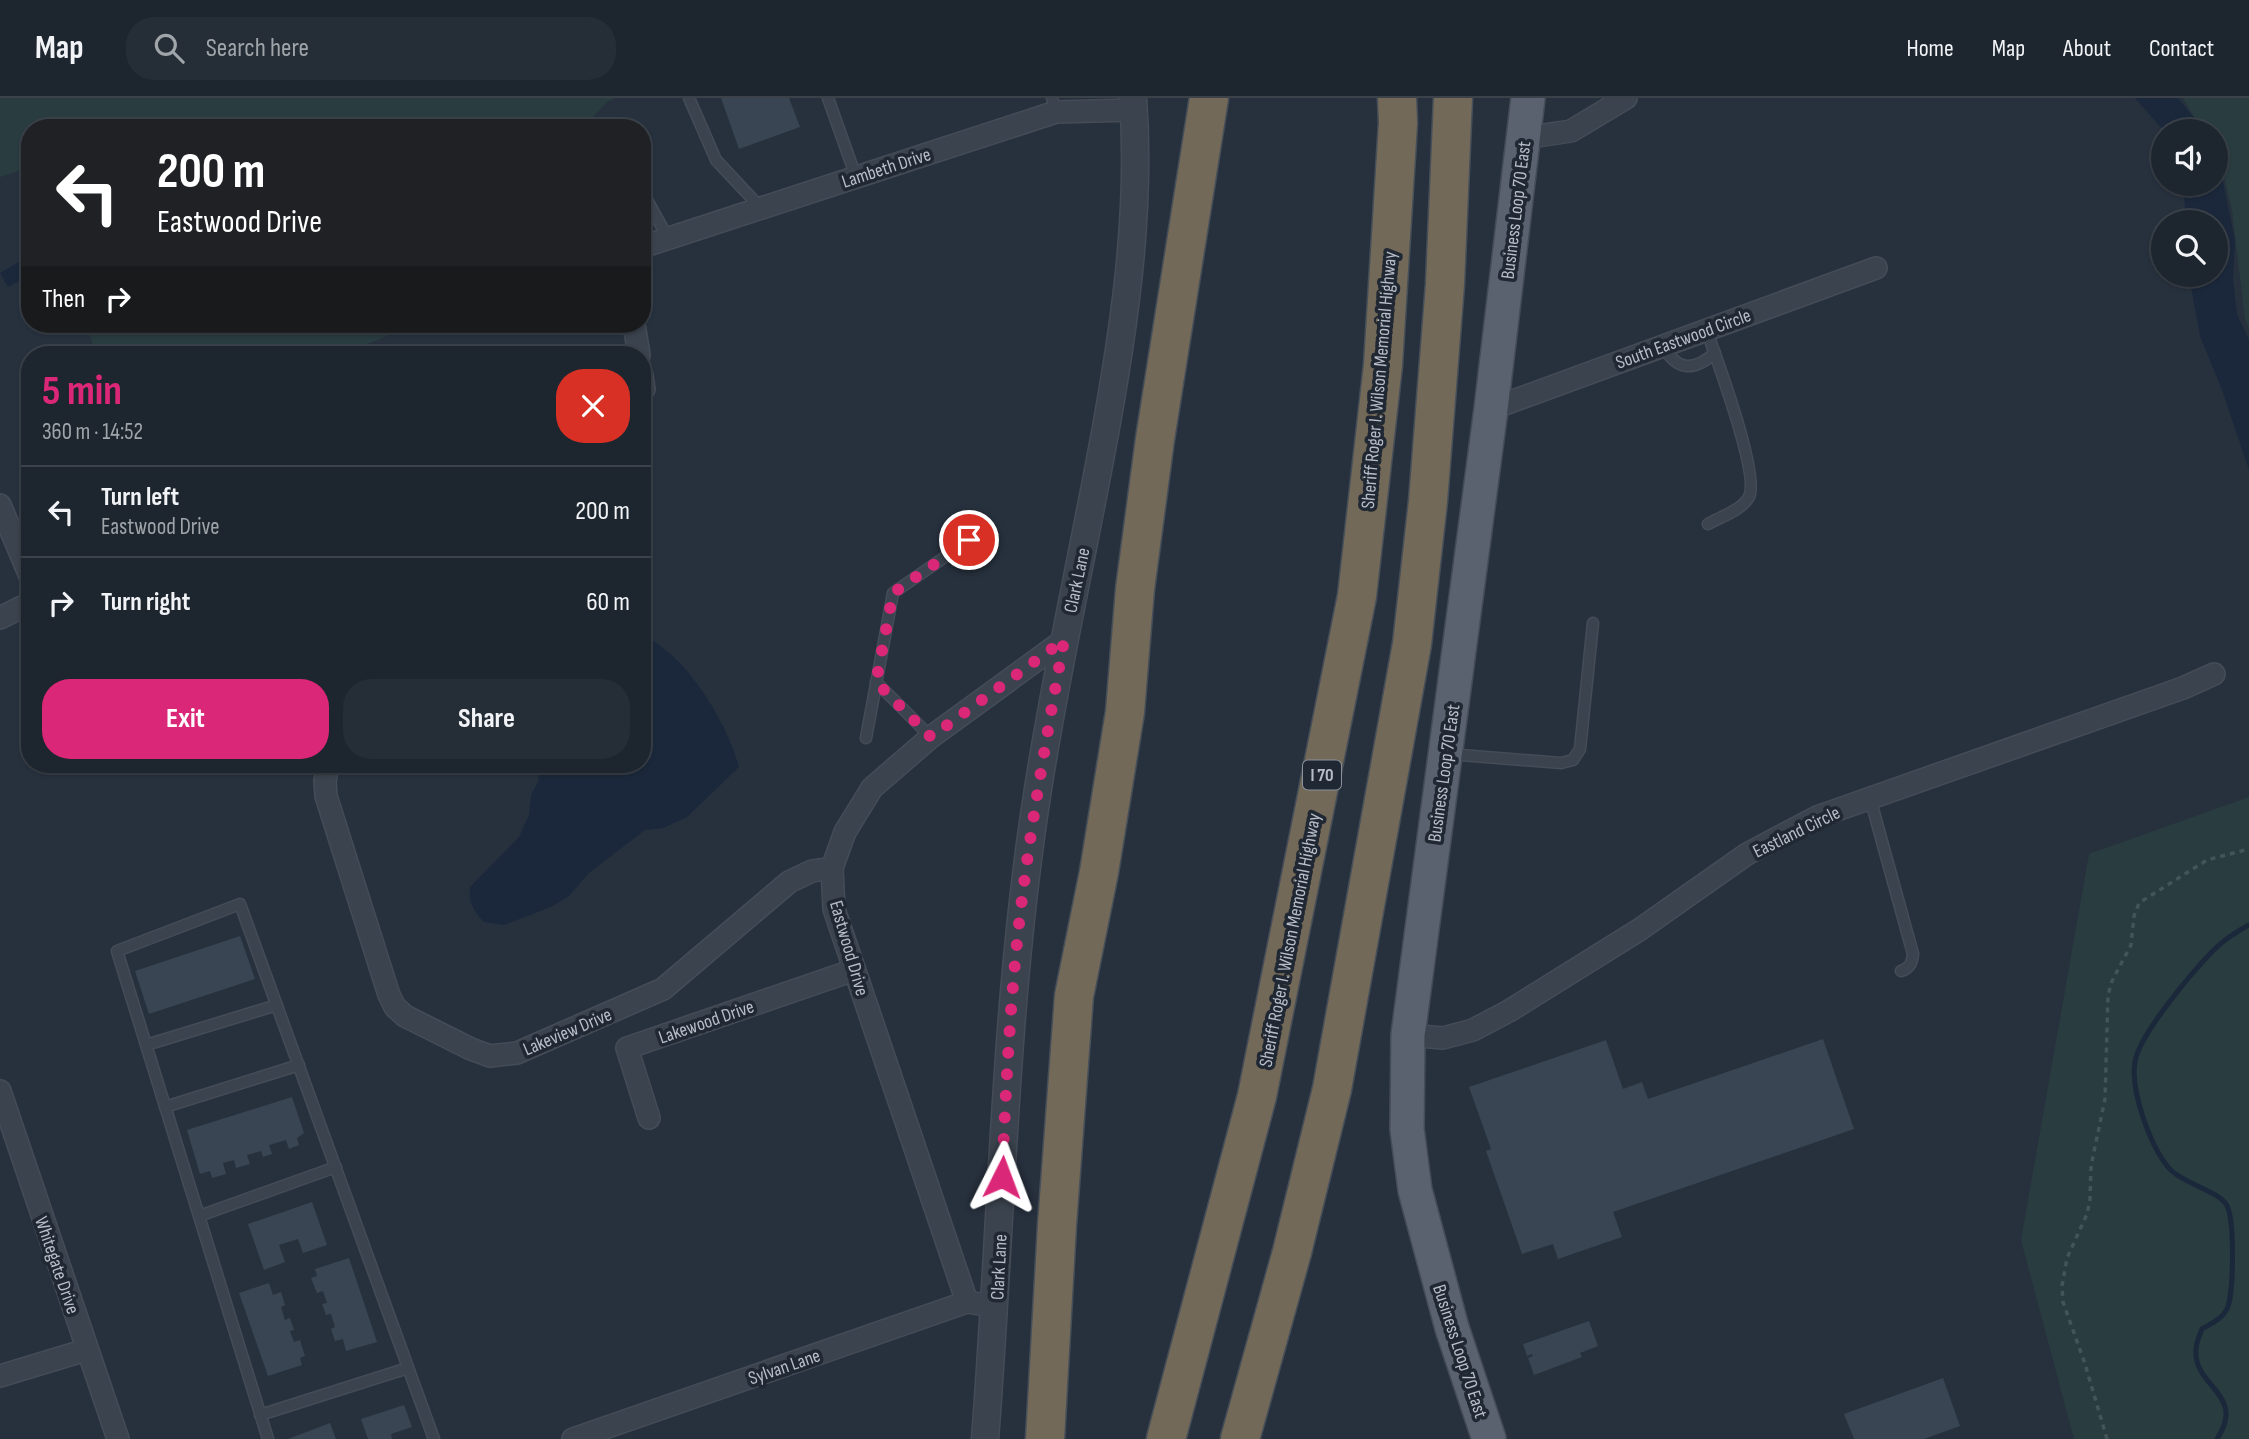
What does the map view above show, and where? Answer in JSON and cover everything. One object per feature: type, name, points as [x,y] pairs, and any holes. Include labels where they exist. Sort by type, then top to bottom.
[{"type":"highway","points":[[1045,1439],[1074,996],[1099,872],[1125,712],[1135,589],[1154,439],[1209,98]]},
{"type":"highway","name":"Sheriff Roger I. Wilson Memorial Highway","points":[[1166,1439],[1257,1096],[1357,596],[1383,365],[1398,123],[1397,98]]},
{"type":"highway","points":[[1240,1439],[1304,1206],[1332,1089],[1412,644],[1428,501],[1445,284],[1453,98]]},
{"type":"main road","name":"Business Loop 70 East","points":[[1489,1439],[1452,1328],[1415,1190],[1407,1129],[1408,1034],[1491,409],[1528,98]]},
{"type":"street","points":[[1524,138],[1571,131],[1626,98]]},
{"type":"street","name":"Lambeth Drive","points":[[651,244],[856,177],[1054,105],[1134,104]]},
{"type":"street","name":"Clark Lane","points":[[985,1439],[996,1306],[1008,1048],[1021,909],[1038,789],[1064,640],[1097,480],[1125,322],[1133,214],[1134,104]]},
{"type":"street","name":"South Eastwood Circle","points":[[1491,409],[1876,268]]},
{"type":"street","points":[[0,505],[21,555]]},
{"type":"street","points":[[0,618],[21,608]]},
{"type":"street","name":"Eastwood Drive","points":[[967,1302],[834,909],[832,868],[845,832],[872,788],[931,737],[1064,640]]},
{"type":"street","name":"Eastland Circle","points":[[1408,1034],[1443,1038],[1473,1030],[1509,1011],[1639,930],[1768,842],[1817,817],[2183,688],[2214,674]]},
{"type":"street","name":"Lakeview Drive","points":[[326,773],[326,796],[389,995],[396,1007],[416,1021],[490,1056],[517,1053],[663,989],[789,882],[811,871],[832,868]]},
{"type":"street","name":"Lakewood Drive","points":[[649,1118],[627,1048],[854,970]]},
{"type":"street","name":"Whitegate Drive","points":[[0,1091],[5,1122],[118,1439]]},
{"type":"street","name":"Sylvan Lane","points":[[580,1438],[967,1302],[996,1306]]},
{"type":"street","points":[[0,1376],[86,1350]]},
{"type":"lane","points":[[689,98],[716,160],[761,208]]},
{"type":"lane","points":[[828,98],[856,177]]},
{"type":"lane","points":[[651,208],[668,239]]},
{"type":"lane","points":[[1706,329],[1741,435],[1750,480],[1750,496],[1743,505],[1708,524]]},
{"type":"lane","points":[[1662,345],[1671,360],[1681,366],[1705,361],[1715,353]]},
{"type":"lane","points":[[866,738],[893,593],[988,527]]},
{"type":"lane","points":[[1445,754],[1561,763],[1573,760],[1580,749],[1593,623]]},
{"type":"lane","points":[[876,682],[931,737]]},
{"type":"lane","points":[[1870,798],[1913,954],[1913,961],[1908,969],[1901,971]]},
{"type":"lane","points":[[268,1439],[117,951],[240,904],[434,1439]]},
{"type":"lane","points":[[146,1045],[277,1005]]},
{"type":"lane","points":[[165,1107],[299,1065]]},
{"type":"lane","points":[[199,1216],[336,1167]]},
{"type":"lane","points":[[260,1415],[408,1367]]},
{"type":"path","points":[[2107,1439],[2063,1302],[2062,1286],[2067,1258],[2087,1214],[2090,1199],[2091,1166],[2105,1099],[2108,995],[2112,981],[2131,945],[2139,903],[2207,860],[2249,849]]},
{"type":"shaded area","points":[[0,98],[615,98],[607,102],[591,119],[21,119],[21,170],[0,177]]},
{"type":"shaded area","points":[[2183,98],[2249,98],[2249,328],[2245,319],[2228,193],[2228,119],[2195,119]]},
{"type":"shaded area","points":[[88,333],[395,333],[362,346],[94,346]]},
{"type":"shaded area","points":[[2249,797],[2249,1439],[2074,1439],[2021,1240],[2089,854]]},
{"type":"water","points":[[2135,98],[2178,98],[2195,119],[2153,119]]},
{"type":"water","points":[[2184,196],[2226,196],[2235,240],[2233,280],[2237,314],[2249,340],[2249,470],[2222,390],[2200,336],[2191,287],[2228,287],[2228,210],[2185,210]]},
{"type":"water","points":[[21,261],[21,280],[8,287],[0,273]]},
{"type":"water","points":[[651,640],[674,657],[702,691],[725,730],[739,767],[687,817],[663,828],[645,830],[589,873],[569,896],[551,907],[504,925],[484,922],[472,906],[470,887],[519,837],[529,815],[531,795],[539,780],[538,773],[651,773]]},
{"type":"building","points":[[721,98],[789,98],[800,127],[739,149]]},
{"type":"building","points":[[240,936],[255,979],[149,1014],[135,971]]},
{"type":"building","points":[[1823,1039],[1854,1129],[1613,1212],[1622,1237],[1558,1259],[1553,1244],[1522,1254],[1486,1151],[1491,1149],[1469,1087],[1606,1040],[1623,1089],[1642,1082],[1648,1099]]},
{"type":"building","points":[[292,1097],[304,1133],[297,1138],[299,1145],[289,1149],[286,1140],[269,1145],[272,1154],[263,1157],[261,1151],[247,1155],[250,1164],[236,1168],[234,1160],[223,1163],[226,1174],[212,1178],[210,1171],[200,1174],[187,1130]]},
{"type":"building","points":[[312,1202],[327,1245],[303,1253],[298,1239],[279,1245],[285,1262],[264,1270],[248,1224]]},
{"type":"building","points":[[349,1258],[377,1342],[346,1351],[343,1339],[335,1341],[331,1329],[335,1327],[331,1314],[326,1315],[322,1304],[327,1303],[323,1291],[317,1293],[311,1278],[317,1276],[315,1269]]},
{"type":"building","points":[[269,1283],[273,1295],[281,1292],[285,1305],[281,1307],[285,1320],[290,1318],[294,1330],[290,1331],[294,1342],[300,1340],[305,1356],[300,1358],[302,1365],[268,1376],[239,1293]]},
{"type":"building","points":[[1589,1321],[1598,1346],[1580,1353],[1582,1357],[1534,1375],[1528,1358],[1533,1356],[1527,1356],[1523,1344]]},
{"type":"building","points":[[1943,1378],[1960,1426],[1924,1439],[1854,1439],[1844,1414]]},
{"type":"building","points":[[404,1405],[412,1427],[391,1434],[392,1439],[368,1439],[361,1419]]},
{"type":"building","points":[[330,1423],[336,1439],[288,1439]]},
{"type":"waterway","points":[[2217,1439],[2225,1424],[2226,1411],[2223,1401],[2197,1363],[2196,1350],[2202,1329],[2222,1316],[2229,1301],[2232,1256],[2229,1212],[2221,1199],[2181,1178],[2161,1157],[2138,1102],[2134,1074],[2139,1050],[2170,1001],[2218,946],[2249,925]]},
{"type":"route","points":[[969,540],[893,593],[876,682],[931,737],[1064,640],[1038,789],[1021,909],[1008,1048],[1002,1177]]}]
